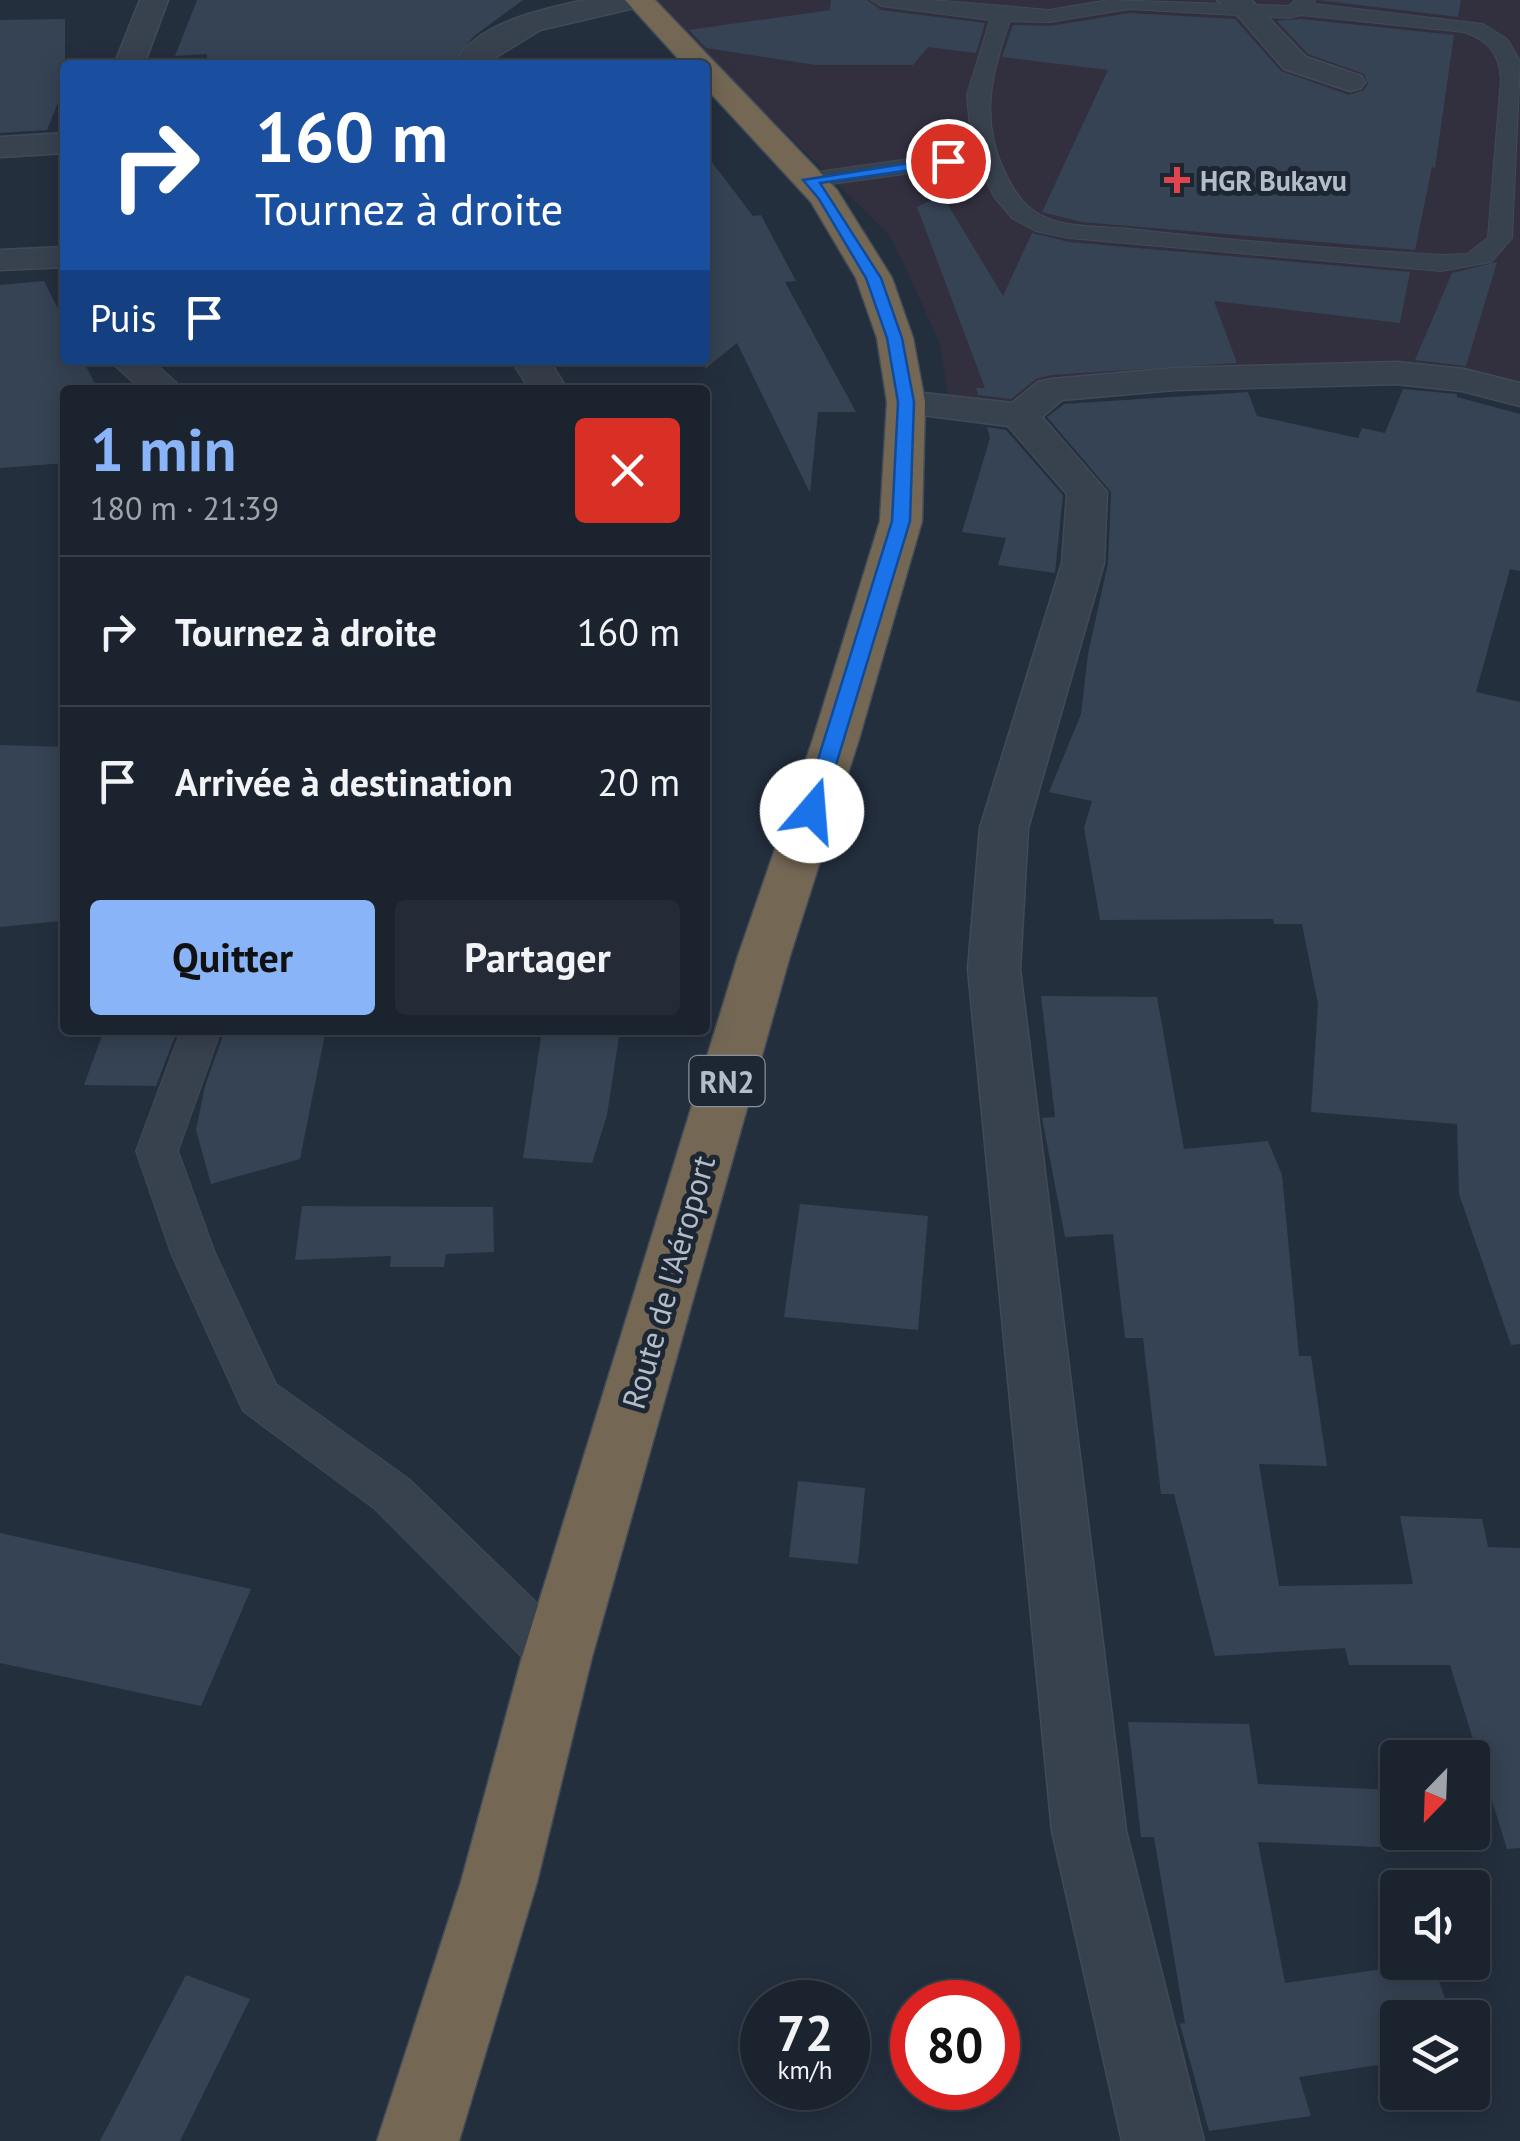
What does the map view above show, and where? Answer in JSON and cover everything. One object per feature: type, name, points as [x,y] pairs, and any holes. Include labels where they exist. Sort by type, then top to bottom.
[{"type":"highway","name":"Route de l'Aéroport","points":[[636,0],[696,60]]},
{"type":"highway","name":"Route de l'Aéroport","points":[[418,2141],[498,1882],[557,1657],[764,956],[836,739],[901,521],[906,402],[894,338],[874,278],[817,188],[710,74]]},
{"type":"street","points":[[130,60],[154,0]]},
{"type":"street","points":[[470,60],[520,25],[544,16],[636,0]]},
{"type":"street","points":[[1240,6],[1295,63],[1350,82]]},
{"type":"street","points":[[0,147],[60,143]]},
{"type":"street","points":[[0,260],[60,257]]},
{"type":"street","points":[[134,365],[159,385]]},
{"type":"street","points":[[1020,416],[1051,390],[1175,379],[1396,373],[1464,380],[1520,395]]},
{"type":"street","points":[[906,402],[1020,416],[1087,492],[1083,563],[1004,828],[994,969],[1088,1831],[1163,2141]]},
{"type":"lane","points":[[881,0],[1002,15],[1049,16],[1128,3],[1303,4],[1486,31],[1500,40],[1510,61],[1512,79],[1500,238],[1490,255],[1469,262],[1441,263],[1209,246],[1071,229],[1028,218],[1004,195],[988,164],[976,107],[987,53],[1002,15]]},
{"type":"lane","points":[[817,188],[988,164]]},
{"type":"lane","points":[[199,1035],[157,1150],[194,1254],[259,1397],[392,1494],[557,1657]]},
{"type":"shaded area","name":"HGR Bukavu","points":[[649,0],[1520,0],[1520,395],[1464,380],[1051,389],[1020,416],[950,408],[940,343],[891,237],[777,124],[710,66],[710,60],[702,60],[671,33]]},
{"type":"building","points":[[197,0],[523,0],[474,36],[453,60],[207,60],[207,54],[175,56]]},
{"type":"building","points":[[831,0],[867,0],[881,10],[985,23],[976,53],[928,47],[913,65],[816,65],[706,48],[689,30],[830,10]]},
{"type":"building","points":[[1318,0],[1461,0],[1458,17]]},
{"type":"building","points":[[1129,13],[1235,19],[1281,71],[1349,95],[1364,90],[1368,84],[1364,74],[1308,54],[1277,21],[1301,19],[1454,35],[1435,168],[1432,167],[1415,250],[1081,222],[1042,212],[1108,70],[1002,57],[1013,25],[1050,26]]},
{"type":"building","points":[[65,19],[60,98],[47,130],[0,133],[0,20]]},
{"type":"building","points":[[710,160],[753,216],[761,215],[796,281],[785,282],[856,412],[818,412],[810,493],[737,343],[710,365]]},
{"type":"building","points":[[942,195],[1003,296],[1032,233],[1069,242],[1410,272],[1400,323],[1214,301],[1237,363],[1051,375],[1036,379],[1011,399],[978,395],[976,388],[985,388],[917,207]]},
{"type":"building","points":[[1497,262],[1466,366],[1415,360],[1452,273]]},
{"type":"building","points":[[44,281],[60,313],[60,365],[86,365],[96,385],[60,385],[60,463],[0,468],[0,285]]},
{"type":"building","points":[[1403,389],[1457,394],[1520,414],[1520,571],[1510,569],[1476,692],[1520,702],[1520,1344],[1511,1345],[1459,1194],[1457,1124],[1311,1112],[1318,1004],[1302,924],[1274,924],[1273,919],[1100,920],[1084,828],[1092,801],[1049,792],[1081,714],[1088,654],[1108,563],[1111,492],[1047,417],[1064,404],[1248,392],[1257,416],[1358,438],[1362,428],[1385,433]]},
{"type":"building","points":[[987,427],[1006,430],[1063,495],[1055,573],[998,565],[1006,538],[962,532],[990,438]]},
{"type":"building","points":[[0,745],[60,747],[60,921],[0,927]]},
{"type":"building","points":[[1041,996],[1157,997],[1184,1149],[1268,1141],[1282,1175],[1299,1356],[1311,1356],[1327,1466],[1259,1464],[1279,1586],[1413,1584],[1400,1516],[1482,1519],[1488,1547],[1520,1548],[1520,1848],[1507,1849],[1490,1794],[1490,1740],[1473,1740],[1450,1665],[1349,1665],[1345,1648],[1215,1656],[1174,1494],[1161,1494],[1143,1338],[1125,1338],[1113,1234],[1065,1237],[1042,1118],[1055,1117]]},
{"type":"building","points":[[102,1035],[175,1036],[156,1086],[84,1085]]},
{"type":"building","points":[[325,1035],[300,1159],[211,1184],[196,1130],[205,1086],[223,1036]]},
{"type":"building","points":[[541,1035],[619,1035],[607,1115],[592,1163],[523,1158]]},
{"type":"building","points":[[800,1204],[928,1216],[918,1330],[784,1317]]},
{"type":"building","points":[[302,1206],[493,1207],[494,1252],[446,1254],[444,1267],[390,1267],[391,1256],[295,1260]]},
{"type":"building","points":[[798,1481],[865,1488],[858,1564],[789,1557]]},
{"type":"building","points":[[0,1533],[251,1589],[201,1706],[0,1663]]},
{"type":"building","points":[[1128,1722],[1249,1724],[1258,1784],[1380,1789],[1380,1847],[1258,1842],[1285,1983],[1380,1969],[1380,1980],[1438,1980],[1446,2000],[1380,2000],[1380,2065],[1299,2077],[1311,2116],[1209,2131],[1180,2024],[1185,2023],[1154,1837],[1141,1837]]},
{"type":"building","points":[[186,1975],[250,1999],[180,2141],[100,2141]]},
{"type":"place","name":"HGR Bukavu","points":[[1177,180]]},
{"type":"route","points":[[812,811],[901,521],[906,402],[894,338],[874,278],[825,196],[810,180],[948,161]]}]
